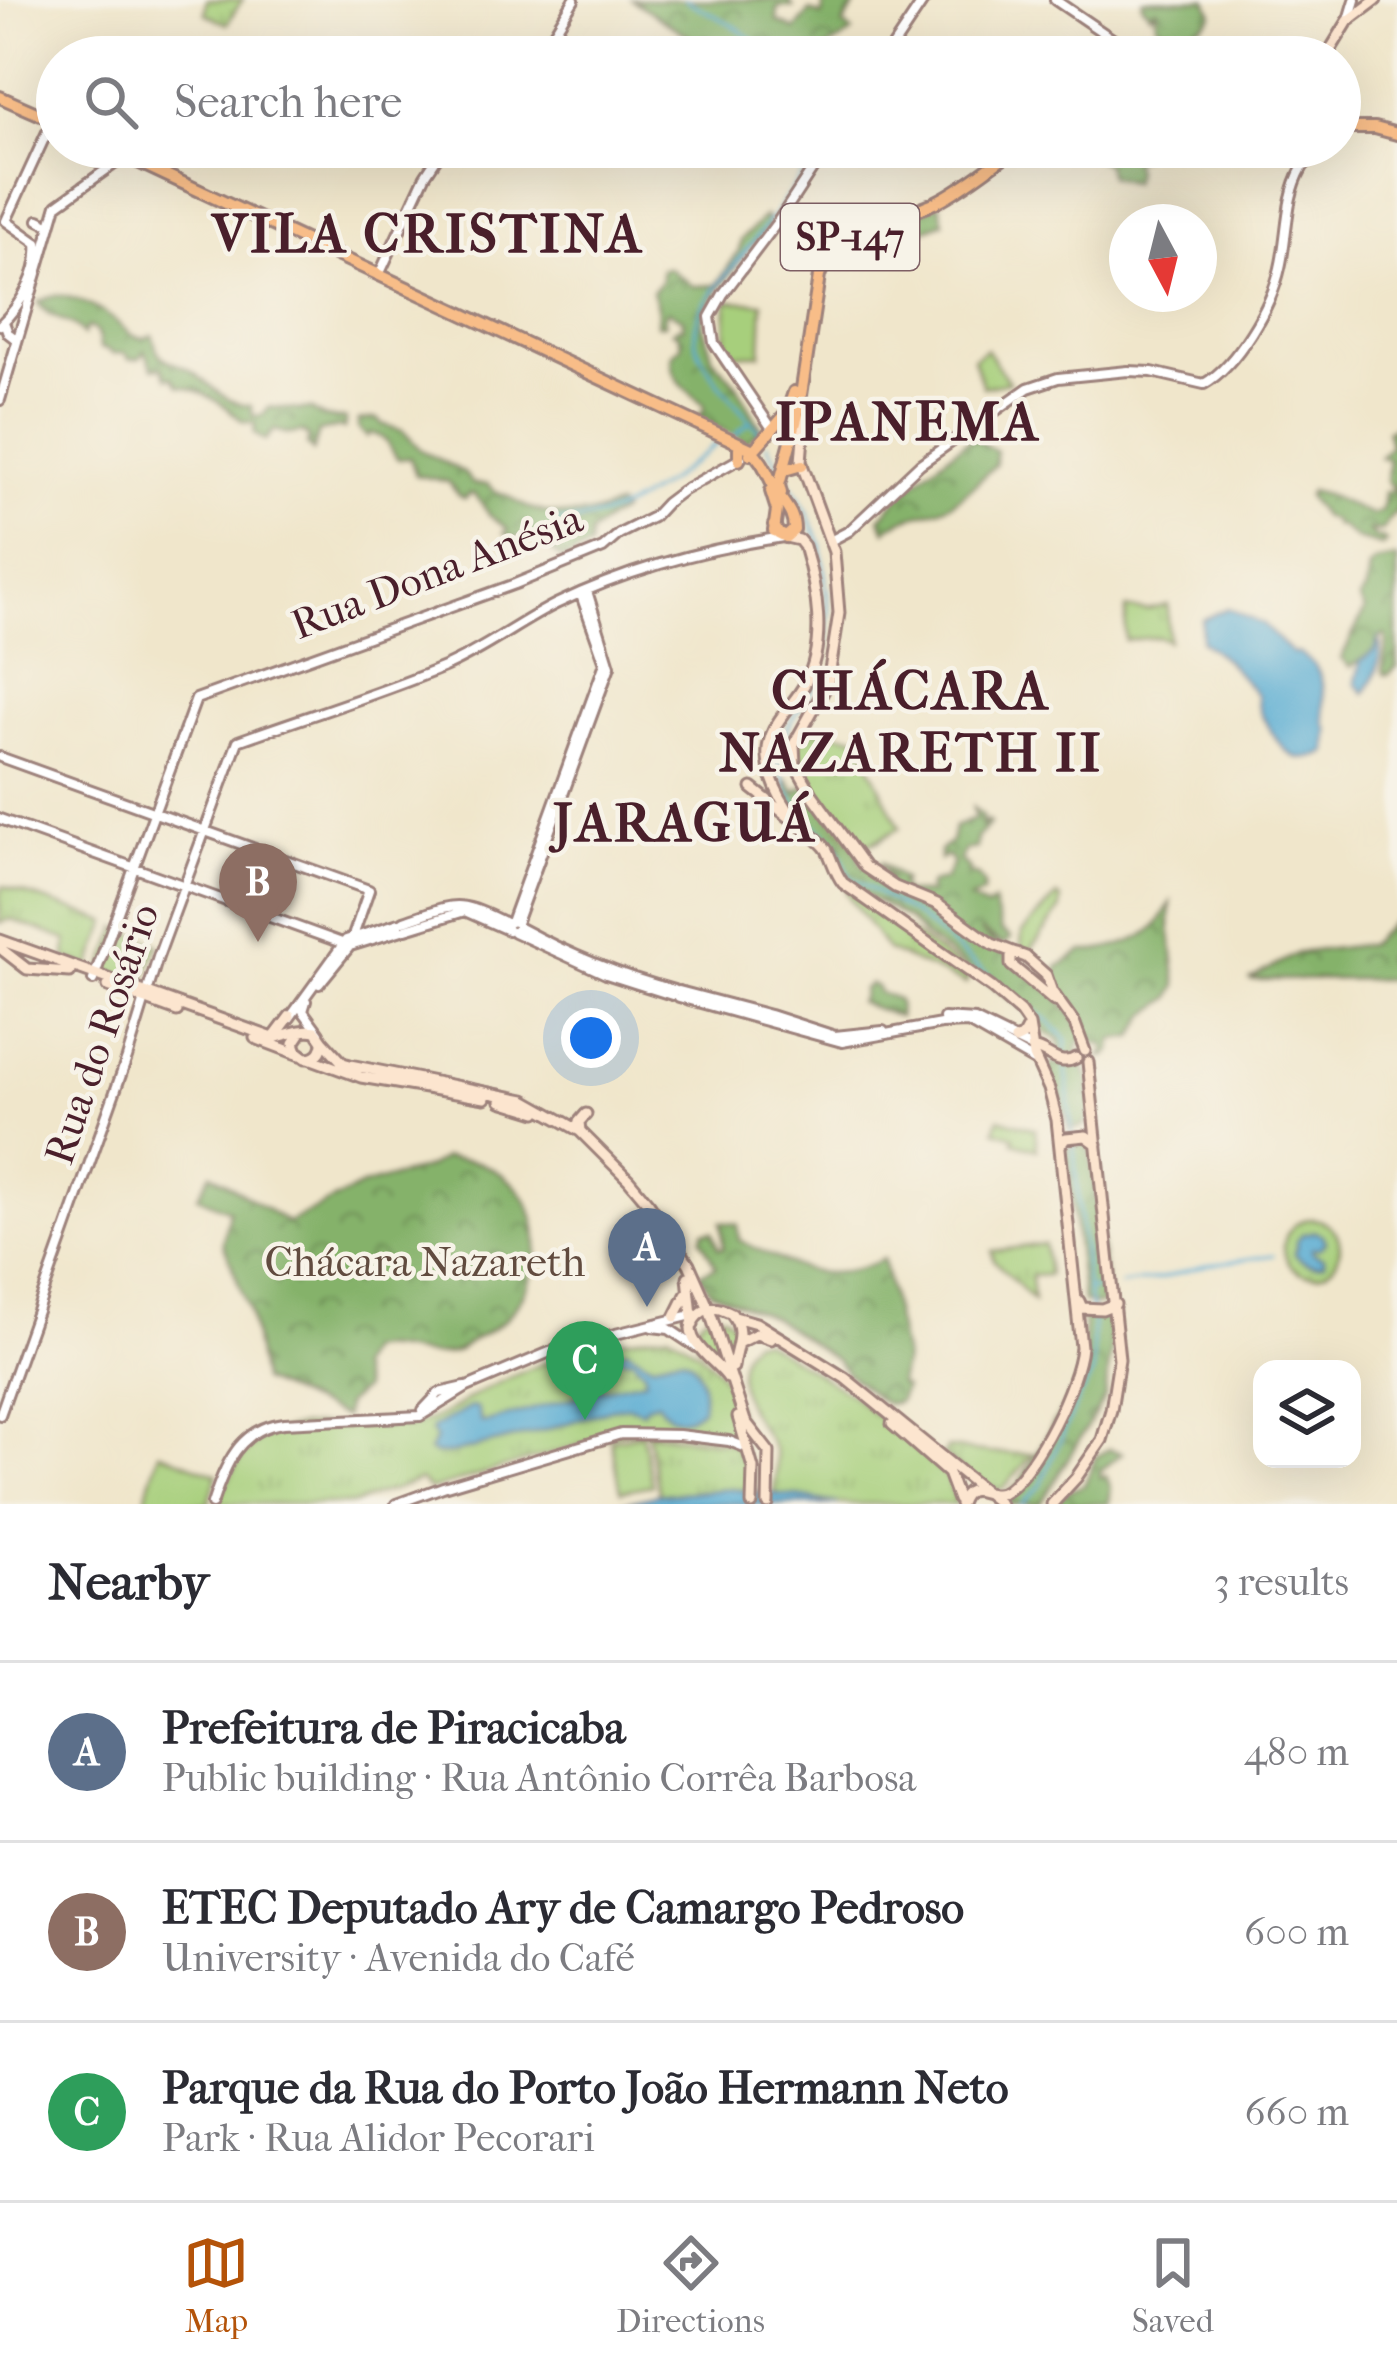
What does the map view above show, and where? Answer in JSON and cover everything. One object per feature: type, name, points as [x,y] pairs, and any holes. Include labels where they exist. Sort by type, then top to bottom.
[{"type":"main road","points":[[1356,13],[1376,0]]},
{"type":"main road","points":[[0,98],[36,114]]},
{"type":"main road","points":[[1361,128],[1397,134]]},
{"type":"main road","points":[[153,168],[717,433],[755,446],[797,443]]},
{"type":"main road","name":"SP-147","points":[[792,414],[816,272],[829,247],[850,230],[935,196],[980,168]]},
{"type":"main road","name":"SP-147","points":[[755,446],[792,414],[819,276],[832,251],[853,235],[943,199],[988,168]]},
{"type":"main road","points":[[769,801],[775,788],[768,760],[829,683],[839,613],[830,541],[802,465],[792,414]]},
{"type":"main road","points":[[755,446],[779,496],[797,443]]},
{"type":"main road","points":[[755,446],[774,499],[779,535]]},
{"type":"main road","points":[[785,480],[802,465]]},
{"type":"main road","points":[[779,535],[795,526],[785,480]]},
{"type":"main road","points":[[779,535],[799,540],[806,551],[817,602],[817,636],[806,682],[779,745]]},
{"type":"main road","points":[[779,745],[866,868],[895,887],[937,904],[992,944],[1017,952],[1046,975],[1075,1024],[1073,1058],[1089,1130],[1097,1144],[1119,1358],[1102,1440],[1052,1504]]},
{"type":"main road","points":[[752,788],[826,849],[844,884],[1021,1012],[1054,1103],[1062,1136],[1075,1289],[1085,1314],[1080,1362],[1065,1402],[1022,1474],[1003,1493],[968,1491],[959,1504]]},
{"type":"main road","points":[[775,788],[803,827]]},
{"type":"main road","points":[[0,944],[27,969],[63,969],[94,977]]},
{"type":"main road","points":[[0,944],[25,948],[361,1077],[505,1102],[548,1117],[575,1135],[623,1181],[693,1280],[731,1312],[740,1329],[730,1378],[753,1479],[752,1504]]},
{"type":"main road","points":[[17,962],[25,948]]},
{"type":"main road","points":[[1017,952],[1010,958],[1011,965],[1036,983],[1072,1025],[1079,1043],[1073,1058]]},
{"type":"main road","points":[[38,970],[45,964],[44,956]]},
{"type":"main road","points":[[1036,983],[1046,975]]},
{"type":"main road","points":[[146,996],[273,1038],[311,1030],[343,1063],[525,1100],[580,1131],[649,1204],[689,1264],[700,1315],[723,1356],[745,1421],[770,1452],[769,1504]]},
{"type":"main road","points":[[273,1038],[290,1016]]},
{"type":"main road","points":[[1015,1040],[1029,1025]]},
{"type":"main road","points":[[295,1036],[304,1056]]},
{"type":"main road","points":[[304,1056],[320,1053],[321,1038]]},
{"type":"main road","points":[[1036,1056],[1073,1058]]},
{"type":"main road","points":[[580,1131],[579,1123],[586,1114]]},
{"type":"main road","points":[[1062,1136],[1089,1130]]},
{"type":"main road","points":[[693,1280],[700,1315],[692,1336],[730,1378]]},
{"type":"main road","points":[[675,1317],[693,1280]]},
{"type":"main road","points":[[1085,1314],[1115,1304]]},
{"type":"main road","points":[[700,1315],[723,1309],[731,1312],[845,1378],[1000,1504]]},
{"type":"main road","points":[[1102,1310],[1110,1316],[1117,1334]]},
{"type":"main road","points":[[723,1356],[751,1334],[765,1335],[841,1382],[938,1463],[954,1484],[959,1504]]},
{"type":"main road","points":[[700,1350],[723,1356]]},
{"type":"main road","points":[[748,1451],[753,1459],[763,1452],[753,1431]]},
{"type":"street","points":[[552,36],[574,0]]},
{"type":"street","points":[[900,36],[925,0]]},
{"type":"street","points":[[1055,0],[1108,36]]},
{"type":"street","points":[[36,161],[6,221],[42,241]]},
{"type":"street","points":[[0,400],[42,241],[57,205],[113,168]]},
{"type":"street","points":[[379,275],[430,168]]},
{"type":"street","points":[[792,414],[761,410],[714,343],[710,317],[813,168]]},
{"type":"street","points":[[830,541],[849,532],[920,464],[1028,388],[1058,378],[1128,371],[1204,384],[1227,366],[1276,282],[1289,208],[1304,168]]},
{"type":"street","points":[[39,220],[51,226]]},
{"type":"street","points":[[2,323],[22,301],[42,241]]},
{"type":"street","points":[[15,310],[19,322]]},
{"type":"street","points":[[2,323],[19,322]]},
{"type":"street","points":[[2,323],[17,340]]},
{"type":"street","points":[[755,446],[761,410]]},
{"type":"street","name":"Rua Dona Anésia","points":[[154,812],[196,699],[604,548],[619,534],[653,517],[682,490],[755,446]]},
{"type":"street","points":[[512,926],[604,663],[584,592],[685,556],[779,535]]},
{"type":"street","name":"Rua do Rosário","points":[[0,1415],[238,741],[448,665],[584,592]]},
{"type":"street","points":[[0,757],[368,890],[350,942],[303,1004],[321,1038]]},
{"type":"street","points":[[94,977],[154,812]]},
{"type":"street","points":[[0,819],[350,942]]},
{"type":"street","points":[[295,1036],[287,1023],[290,1016],[350,942],[442,908],[466,904],[606,974],[842,1042],[968,1023],[1036,1056]]},
{"type":"street","points":[[676,994],[770,1015],[835,1036],[962,1017],[985,1024],[1036,1056]]},
{"type":"street","points":[[212,1504],[222,1473],[247,1438],[268,1425],[415,1416],[447,1395],[554,1346],[700,1315]]},
{"type":"street","points":[[644,1326],[669,1329],[700,1350]]},
{"type":"street","points":[[396,1504],[621,1434],[693,1437],[741,1444],[748,1451]]},
{"type":"green space","points":[[206,0],[242,0],[227,24],[205,13]]},
{"type":"green space","points":[[632,0],[788,0],[793,7],[778,7],[777,21],[795,30],[810,11],[822,16],[824,0],[859,0],[843,25],[853,32],[847,36],[688,36]]},
{"type":"green space","points":[[1143,0],[1207,0],[1213,14],[1195,28],[1170,30],[1156,24],[1156,9],[1151,14]]},
{"type":"green space","points":[[1107,168],[1135,170],[1132,183],[1109,176]]},
{"type":"green space","points":[[940,204],[944,222],[878,246],[838,252],[849,241]]},
{"type":"green space","points":[[765,216],[770,226],[719,289],[702,323],[713,358],[737,385],[761,428],[747,442],[697,416],[704,405],[681,383],[672,363],[672,354],[682,346],[673,331],[683,328],[683,319],[668,311],[665,324],[657,324],[652,291],[661,281],[661,269],[669,268],[693,286],[716,285],[741,240]]},
{"type":"green space","points":[[55,295],[95,308],[136,337],[152,335],[162,356],[189,369],[227,398],[251,406],[253,416],[263,415],[269,407],[311,409],[324,417],[346,419],[344,429],[319,432],[313,451],[303,432],[274,430],[265,441],[254,433],[255,423],[242,421],[214,399],[179,386],[172,377],[167,378],[162,367],[153,368],[145,351],[140,358],[129,359],[125,353],[112,354],[100,348],[94,330],[87,327],[83,335],[48,313],[38,302]]},
{"type":"green space","points":[[727,301],[763,303],[761,354],[726,354]]},
{"type":"green space","points":[[986,349],[1009,382],[983,387],[973,358]]},
{"type":"green space","points":[[377,419],[403,431],[421,450],[463,472],[473,484],[488,484],[530,508],[573,515],[618,506],[622,512],[590,534],[589,548],[562,560],[535,539],[504,533],[508,529],[490,516],[475,494],[465,499],[449,482],[416,475],[410,458],[398,459],[381,437],[371,433],[367,437],[358,428],[358,421]]},
{"type":"green space","points":[[1397,425],[1397,514],[1382,531],[1369,531],[1386,542],[1382,546],[1356,539],[1334,525],[1307,496],[1310,491],[1324,494],[1372,515],[1382,510],[1384,492],[1394,490],[1386,480],[1389,460],[1380,457],[1390,446],[1387,431]]},
{"type":"green space","points":[[972,437],[996,451],[995,465],[950,504],[900,521],[886,531],[880,518],[890,506]]},
{"type":"green space","points":[[1397,558],[1397,667],[1384,674],[1386,635],[1374,651],[1350,667],[1341,659],[1365,610],[1359,599],[1366,590],[1369,568],[1375,562]]},
{"type":"green space","points":[[1168,605],[1168,641],[1159,637],[1125,640],[1126,609]]},
{"type":"green space","points":[[805,729],[856,736],[900,828],[856,850],[804,777],[799,745]]},
{"type":"green space","points":[[788,780],[797,794],[804,788],[888,831],[871,843],[852,840],[861,864],[892,880],[881,863],[903,880],[904,893],[930,893],[931,883],[945,879],[953,863],[947,856],[940,860],[940,851],[951,842],[954,827],[975,819],[973,808],[982,816],[982,826],[987,821],[990,824],[977,838],[976,848],[965,850],[960,860],[970,870],[967,873],[978,876],[984,885],[983,893],[970,900],[987,908],[993,903],[1001,931],[1011,938],[1004,945],[980,931],[1058,997],[1079,1025],[1055,984],[1058,967],[1083,951],[1135,940],[1154,928],[1171,903],[1177,986],[1171,998],[1147,1015],[1134,1037],[1113,1040],[1107,1056],[1101,1057],[1104,1045],[1081,1039],[1075,1059],[1091,1091],[1085,1126],[1070,1130],[1048,1070],[1066,1060],[1059,1039],[922,935],[909,920],[846,884],[836,857],[841,853],[840,844],[832,848],[800,818],[789,800]]},
{"type":"green space","points":[[3,886],[108,922],[90,967],[66,958],[67,940],[10,919],[0,923]]},
{"type":"green space","points":[[849,889],[969,974],[966,984],[887,950],[849,897]]},
{"type":"green space","points":[[1057,896],[1061,909],[1025,952],[1022,933]]},
{"type":"green space","points":[[1397,917],[1397,939],[1385,959],[1397,965],[1397,979],[1249,980],[1298,953],[1369,944]]},
{"type":"green space","points":[[118,928],[159,944],[143,984],[102,969]]},
{"type":"green space","points":[[870,984],[897,1000],[898,1017],[859,1002]]},
{"type":"green space","points":[[999,1118],[1035,1129],[1037,1149],[995,1130]]},
{"type":"green space","points":[[1089,1143],[1108,1302],[1095,1305],[1083,1302],[1066,1148]]},
{"type":"green space","name":"Chácara Nazareth","points":[[444,1158],[476,1162],[503,1175],[530,1209],[537,1251],[523,1295],[509,1315],[446,1354],[366,1350],[357,1368],[363,1389],[345,1405],[344,1417],[261,1381],[250,1314],[223,1242],[229,1210],[198,1196],[211,1173],[288,1223],[362,1186],[429,1167]]},
{"type":"green space","points":[[1312,1219],[1332,1227],[1340,1247],[1332,1267],[1312,1275],[1292,1267],[1284,1247],[1292,1227]]},
{"type":"green space","points":[[721,1222],[737,1224],[739,1240],[809,1270],[843,1272],[883,1259],[904,1359],[899,1384],[904,1388],[898,1402],[882,1402],[836,1360],[772,1317],[711,1291],[699,1274],[716,1266],[701,1239],[704,1231],[712,1231],[718,1248],[723,1248]]},
{"type":"green space","points":[[1044,1244],[1048,1275],[1031,1276],[1033,1301],[994,1260],[992,1251]]},
{"type":"green space","points":[[715,1313],[729,1319],[735,1333],[729,1347],[715,1353],[701,1347],[695,1333],[701,1319]]},
{"type":"green space","points":[[1083,1318],[1108,1320],[1111,1350],[1105,1397],[1043,1500],[1009,1504],[1002,1499],[1019,1484],[1079,1380],[1085,1350]]},
{"type":"green space","points":[[669,1333],[697,1350],[724,1380],[740,1423],[734,1439],[665,1430],[623,1432],[430,1490],[420,1480],[353,1504],[216,1504],[245,1453],[272,1433],[308,1425],[401,1426],[428,1421],[551,1361],[621,1340]]},
{"type":"green space","points":[[753,1340],[763,1340],[853,1396],[938,1469],[948,1480],[956,1504],[838,1504],[774,1493],[775,1454],[750,1411],[740,1379],[742,1358]]},
{"type":"green space","points":[[647,1433],[742,1449],[750,1490],[659,1495]]},
{"type":"green space","points":[[642,1434],[652,1485],[621,1491],[611,1440]]},
{"type":"green space","points":[[948,1448],[1033,1454],[1005,1487],[990,1492],[943,1455]]},
{"type":"green space","points":[[1109,1449],[1122,1453],[1099,1472],[1111,1488],[1109,1504],[1056,1504],[1066,1492],[1084,1485],[1096,1457]]},
{"type":"green space","points":[[159,1452],[217,1474],[209,1504],[144,1504]]},
{"type":"water","points":[[1228,608],[1263,625],[1293,654],[1314,665],[1329,729],[1328,752],[1309,758],[1288,753],[1263,718],[1257,695],[1227,661],[1201,641],[1202,620]]},
{"type":"water","points":[[1379,639],[1378,667],[1365,693],[1356,684],[1360,661],[1374,651]]},
{"type":"water","points":[[1315,1231],[1326,1242],[1312,1249],[1324,1258],[1324,1263],[1316,1265],[1295,1254],[1302,1234]]},
{"type":"water","points":[[627,1349],[652,1364],[674,1357],[688,1359],[700,1378],[702,1408],[677,1418],[657,1402],[643,1411],[629,1406],[450,1454],[429,1451],[436,1439],[433,1428],[471,1407],[484,1423],[586,1394],[593,1370],[611,1356],[615,1360],[595,1386],[645,1380],[645,1372],[632,1358],[619,1359],[614,1354]]},
{"type":"water","points":[[731,1489],[838,1504],[617,1504],[655,1495]]},
{"type":"waterway","points":[[685,0],[748,36]]},
{"type":"waterway","points":[[762,435],[707,366],[696,343],[696,325],[708,298],[807,168]]},
{"type":"waterway","points":[[735,435],[751,421]]},
{"type":"waterway","points":[[550,521],[576,521],[621,509],[719,442]]},
{"type":"waterway","points":[[767,444],[780,467]]},
{"type":"waterway","points":[[785,475],[821,545],[829,613],[817,683],[779,747],[778,762],[787,789],[805,817],[835,843],[850,877],[915,915],[1049,1021],[1067,1040],[1065,1058]]},
{"type":"waterway","points":[[1022,1504],[1040,1486],[1093,1373],[1093,1320],[1066,1067]]},
{"type":"waterway","points":[[1121,1285],[1273,1255]]},
{"type":"waterway","points":[[1090,1290],[1106,1286]]},
{"type":"place","name":"ETEC Deputado Ary de Camargo Pedroso","points":[[258,942]]},
{"type":"place","name":"Prefeitura de Piracicaba","points":[[647,1307]]},
{"type":"place","name":"Parque da Rua do Porto João Hermann Neto","points":[[585,1420]]},
{"type":"district","name":"VILA CRISTINA","points":[[428,234]]},
{"type":"district","name":"IPANEMA","points":[[908,422]]},
{"type":"district","name":"CHÁCARA NAZARETH II","points":[[911,722]]},
{"type":"district","name":"JARAGUÁ","points":[[685,823]]}]
